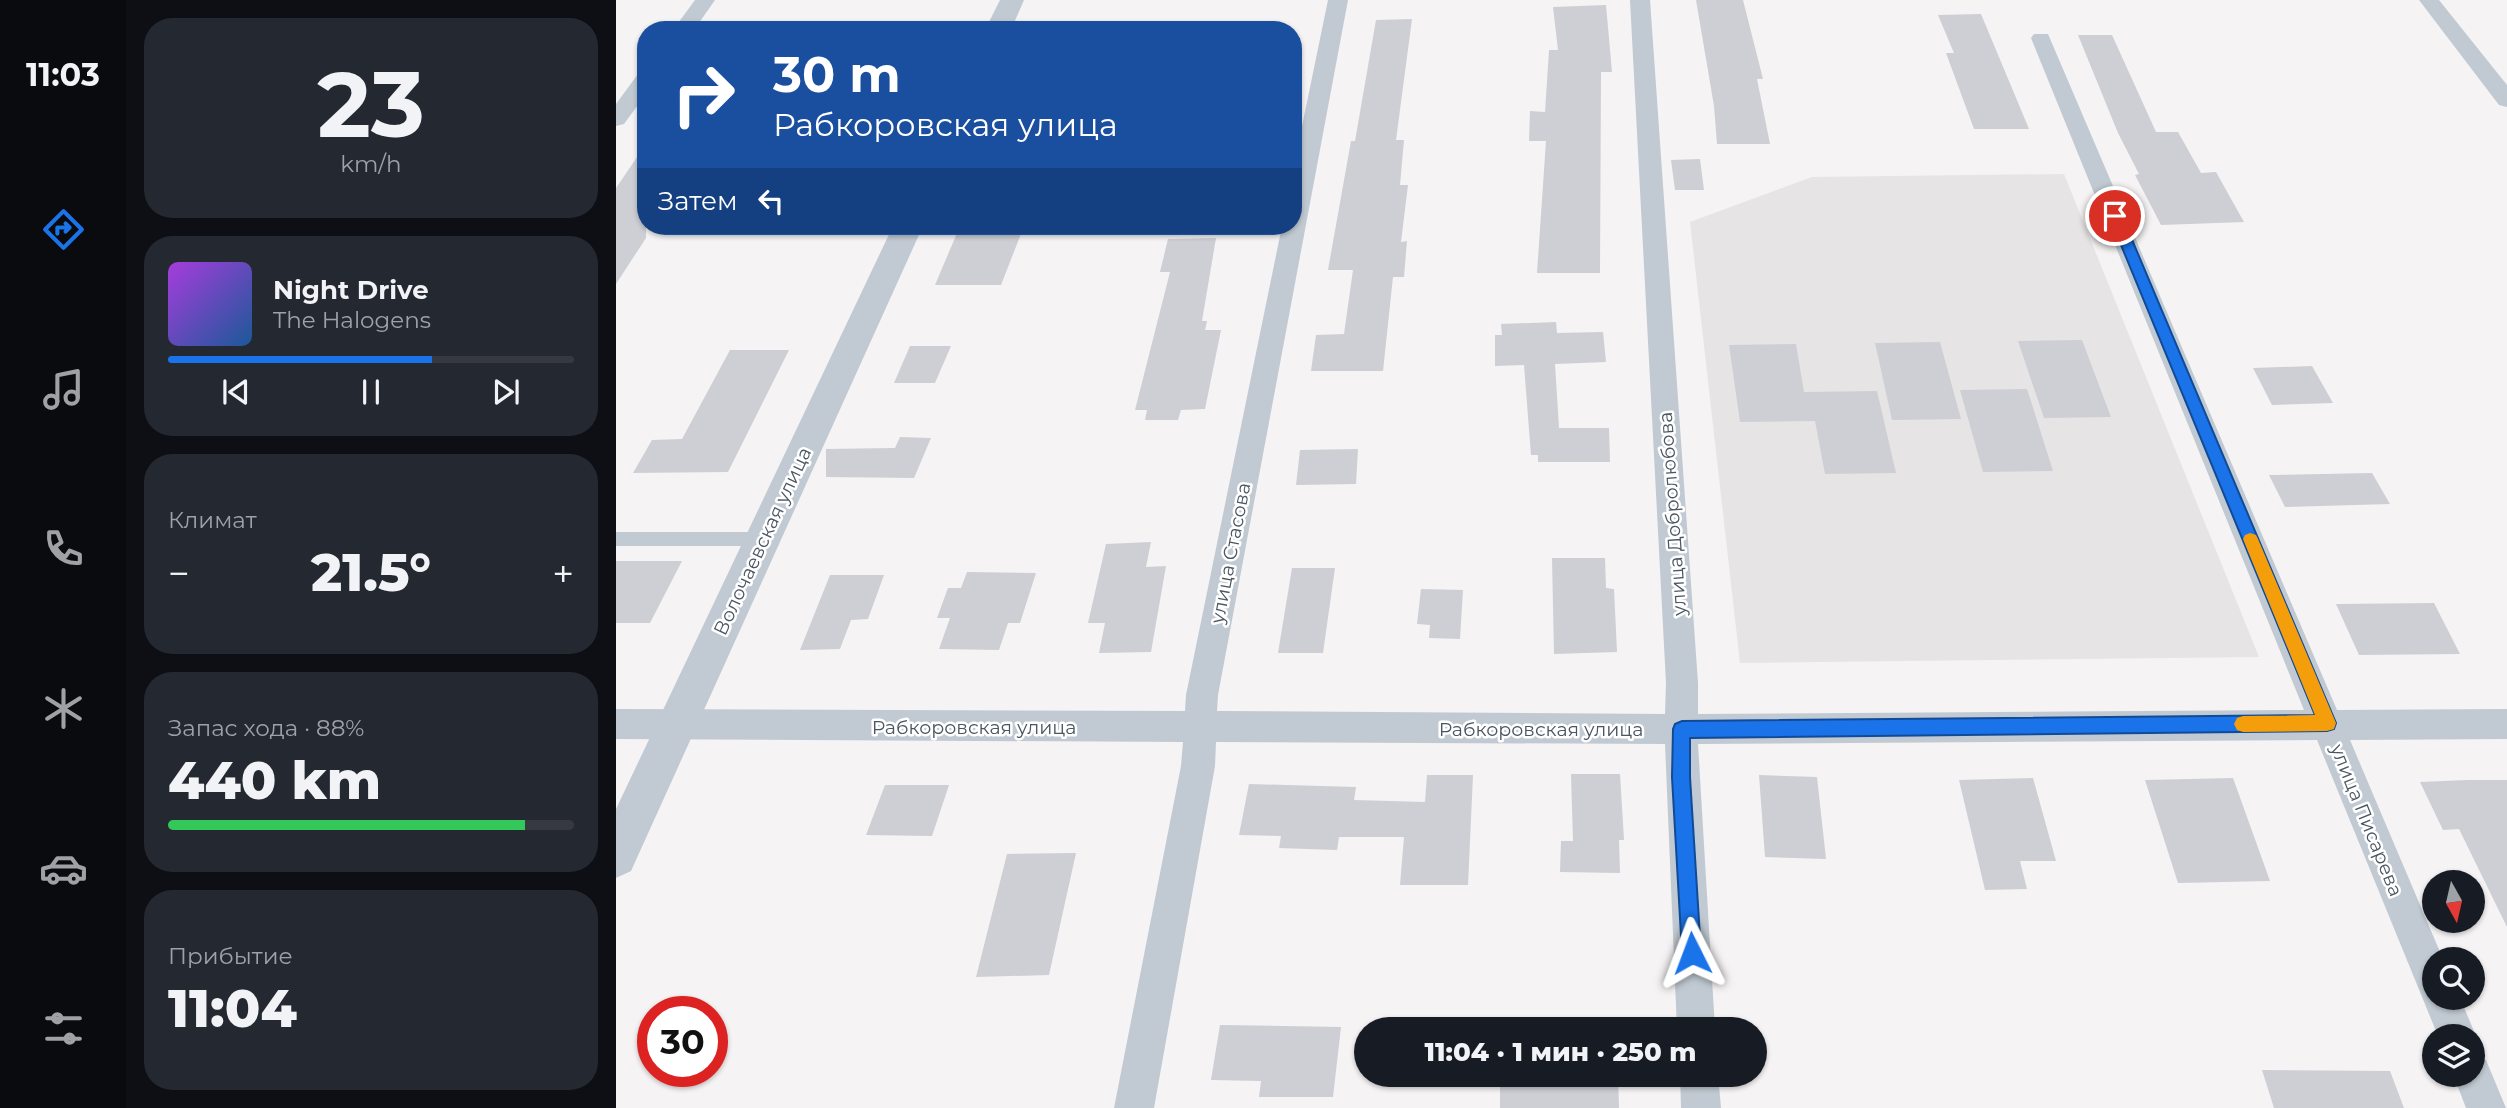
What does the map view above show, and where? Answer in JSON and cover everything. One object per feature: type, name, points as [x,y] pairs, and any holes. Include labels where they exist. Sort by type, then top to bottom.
[{"type":"street","points":[[689,21],[705,0]]},
{"type":"street","points":[[1002,21],[1012,0]]},
{"type":"street","name":"улица Стасова","points":[[1302,184],[1338,0]]},
{"type":"street","name":"улица Добролюбова","points":[[1640,0],[1682,683],[1681,777],[1695,1017]]},
{"type":"street","points":[[2430,0],[2507,100]]},
{"type":"street","name":"улица Писарева","points":[[2041,38],[2422,953]]},
{"type":"street","points":[[616,119],[637,91]]},
{"type":"street","name":"Волочаевская улица","points":[[616,856],[904,235]]},
{"type":"street","name":"улица Стасова","points":[[1134,1108],[1198,766],[1202,695],[1292,235]]},
{"type":"street","name":"Рабкоровская улица","points":[[616,724],[1682,729],[2507,724]]},
{"type":"street","points":[[1700,1087],[1701,1108]]},
{"type":"street","points":[[2477,1087],[2486,1108]]},
{"type":"lane","points":[[616,539],[763,539]]},
{"type":"shaded area","points":[[2064,174],[2259,657],[1740,663],[1690,222],[1812,177]]},
{"type":"building","points":[[1696,0],[1743,0],[1763,79],[1757,79],[1770,144],[1717,144],[1714,106]]},
{"type":"building","points":[[1606,5],[1612,72],[1601,72],[1600,273],[1537,273],[1546,141],[1529,141],[1530,111],[1545,112],[1549,50],[1558,50],[1553,7]]},
{"type":"building","points":[[1981,14],[2029,129],[1974,129],[1946,53],[1954,53],[1938,15]]},
{"type":"building","points":[[1412,19],[1396,140],[1404,140],[1400,185],[1408,185],[1401,242],[1407,241],[1404,277],[1393,277],[1383,371],[1311,371],[1316,335],[1344,334],[1353,270],[1328,270],[1351,141],[1355,141],[1376,20]]},
{"type":"building","points":[[2078,35],[2112,35],[2156,132],[2178,132],[2201,173],[2216,172],[2244,222],[2161,225],[2135,175],[2139,174],[2118,133]]},
{"type":"building","points":[[637,157],[637,235],[646,235],[646,238],[616,284],[616,188]]},
{"type":"building","points":[[1700,159],[1704,190],[1675,190],[1671,160]]},
{"type":"building","points":[[956,235],[1020,235],[1001,285],[935,285]]},
{"type":"building","points":[[1216,238],[1202,321],[1207,321],[1205,330],[1221,330],[1205,409],[1181,410],[1178,420],[1145,420],[1147,410],[1135,410],[1170,272],[1160,272],[1168,239]]},
{"type":"building","points":[[1556,322],[1557,333],[1603,332],[1606,362],[1555,364],[1559,428],[1609,428],[1610,462],[1538,462],[1538,455],[1531,455],[1524,365],[1495,366],[1495,335],[1502,335],[1501,324]]},
{"type":"building","points":[[2082,340],[2111,417],[2044,418],[2018,341]]},
{"type":"building","points":[[1940,342],[1961,419],[1892,420],[1875,343]]},
{"type":"building","points":[[1796,344],[1804,392],[1877,391],[1896,473],[1825,474],[1815,421],[1740,422],[1729,345]]},
{"type":"building","points":[[910,346],[951,346],[935,383],[894,383]]},
{"type":"building","points":[[730,350],[789,350],[728,472],[633,473],[652,440],[682,439]]},
{"type":"building","points":[[2312,366],[2333,403],[2272,405],[2253,368]]},
{"type":"building","points":[[2027,389],[2053,471],[1983,472],[1960,390]]},
{"type":"building","points":[[900,437],[931,438],[914,478],[826,477],[826,449],[895,448]]},
{"type":"building","points":[[1358,449],[1356,484],[1296,485],[1300,450]]},
{"type":"building","points":[[2372,473],[2390,504],[2285,507],[2269,475]]},
{"type":"building","points":[[1151,542],[1146,567],[1166,566],[1151,652],[1099,653],[1105,623],[1088,623],[1106,544]]},
{"type":"building","points":[[1552,558],[1605,558],[1606,588],[1614,589],[1617,652],[1554,654]]},
{"type":"building","points":[[616,561],[682,561],[650,623],[616,623]]},
{"type":"building","points":[[1292,568],[1335,568],[1323,653],[1278,653]]},
{"type":"building","points":[[967,572],[1036,573],[1020,623],[1008,623],[999,650],[939,649],[950,618],[937,618],[948,588],[961,588]]},
{"type":"building","points":[[830,575],[884,575],[868,619],[851,620],[840,649],[800,650]]},
{"type":"building","points":[[1421,589],[1463,590],[1460,639],[1429,638],[1430,625],[1417,624]]},
{"type":"building","points":[[2434,603],[2460,654],[2359,655],[2336,604]]},
{"type":"building","points":[[1571,774],[1620,774],[1624,840],[1619,840],[1620,873],[1560,872],[1561,841],[1573,841]]},
{"type":"building","points":[[1427,775],[1473,775],[1468,885],[1400,885],[1404,837],[1339,837],[1337,850],[1279,848],[1281,836],[1239,835],[1249,784],[1356,787],[1354,800],[1425,802]]},
{"type":"building","points":[[1759,775],[1817,777],[1826,859],[1765,857]]},
{"type":"building","points":[[2033,778],[2056,861],[2020,861],[2027,889],[1985,890],[1959,780]]},
{"type":"building","points":[[2233,778],[2270,881],[2178,883],[2145,780]]},
{"type":"building","points":[[2507,780],[2507,927],[2485,882],[2485,870],[2479,870],[2459,829],[2443,830],[2420,782]]},
{"type":"building","points":[[885,785],[949,785],[932,836],[866,835]]},
{"type":"building","points":[[1076,853],[1049,975],[976,977],[1007,854]]},
{"type":"building","points":[[1220,1025],[1341,1027],[1333,1097],[1259,1097],[1261,1081],[1211,1080]]},
{"type":"building","points":[[2262,1070],[2390,1071],[2404,1108],[2274,1108]]},
{"type":"building","points":[[1500,1087],[1618,1087],[1619,1108],[1500,1108]]},
{"type":"slow traffic","points":[[2243,724],[2327,723],[2250,539]]},
{"type":"route","points":[[1692,953],[1681,777],[1682,729],[2327,723],[2115,216]]}]
